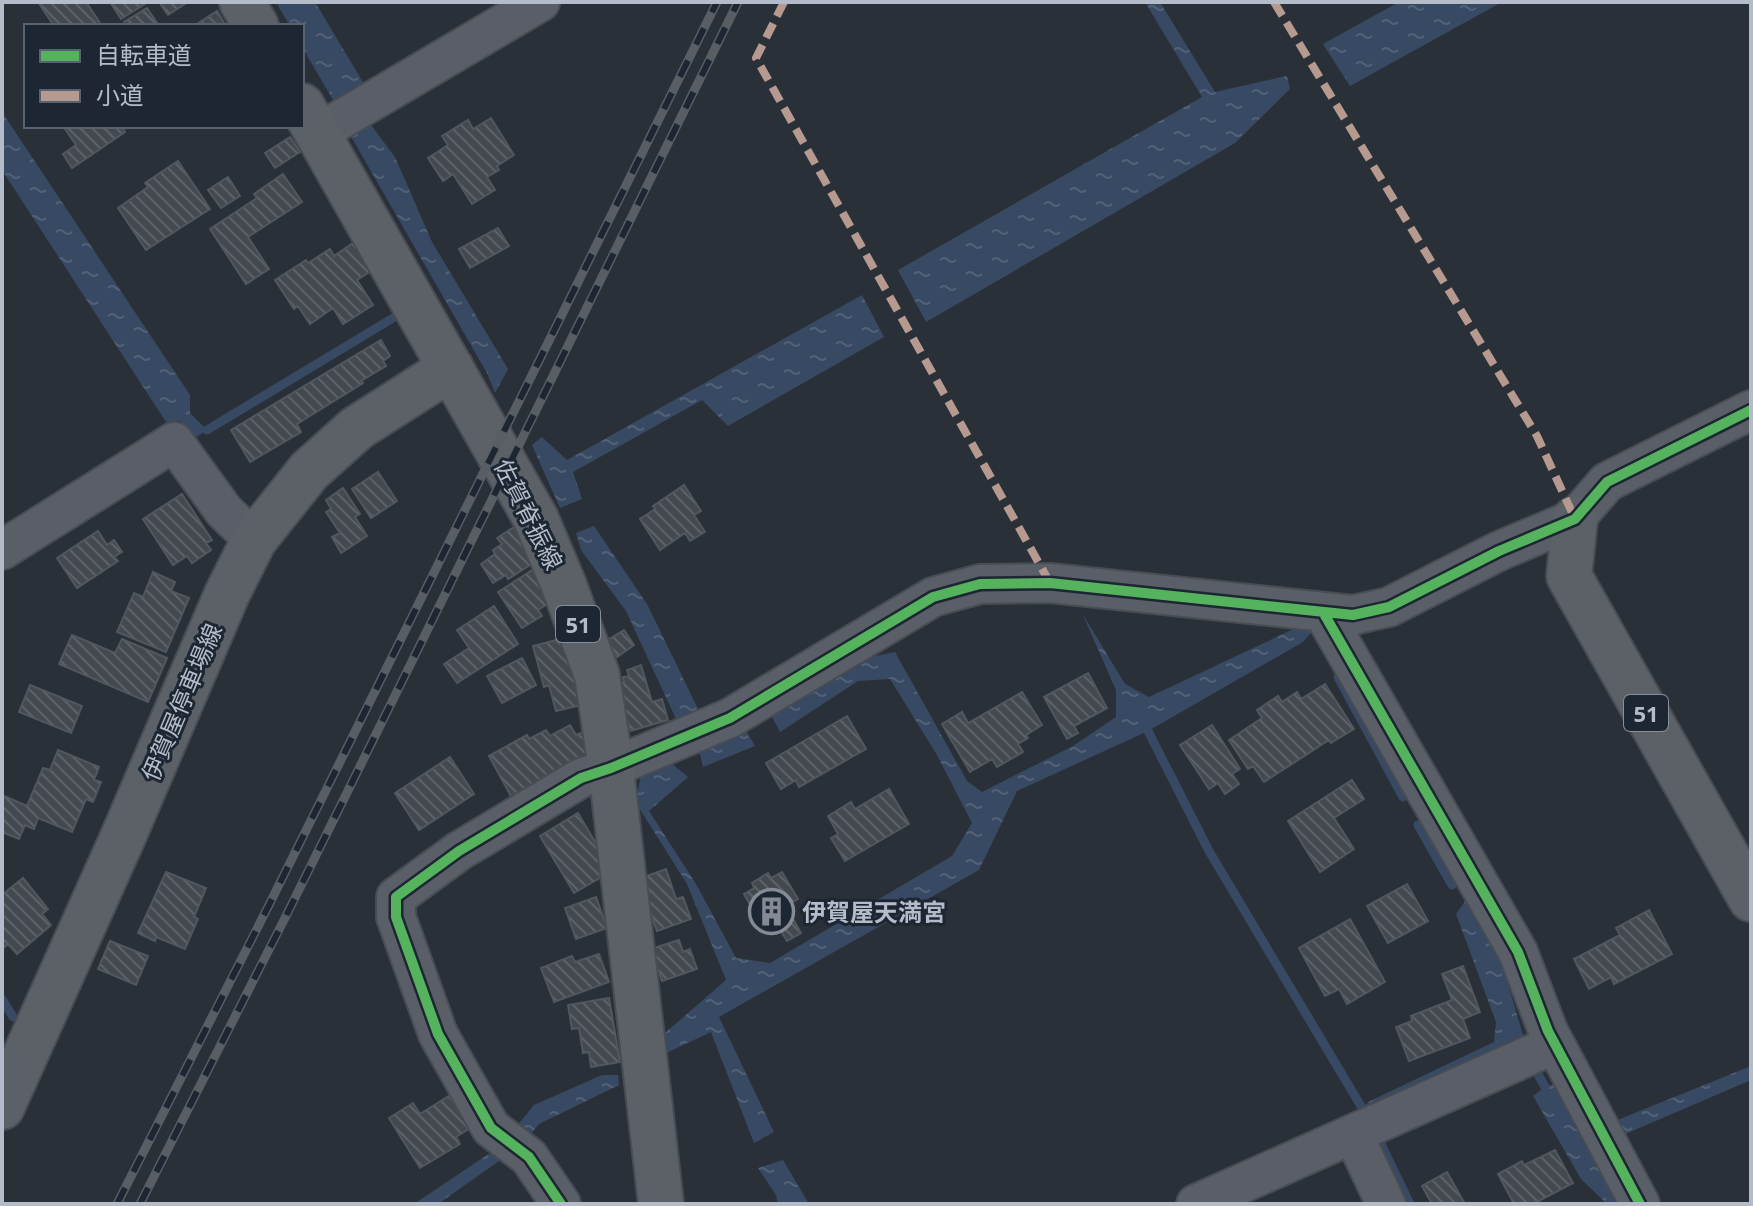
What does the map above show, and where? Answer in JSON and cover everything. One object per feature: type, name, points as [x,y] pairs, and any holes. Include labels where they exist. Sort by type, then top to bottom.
[{"type":"main road","points":[[242,2],[255,24]]},
{"type":"main road","name":"佐賀脊振線","points":[[310,120],[536,519],[597,675],[611,768],[661,1204]]},
{"type":"main road","name":"伊賀屋停車場線","points":[[2,1107],[227,594],[254,540],[309,471],[357,428],[451,368]]},
{"type":"main road","name":"51","points":[[1575,519],[1569,576],[1751,899]]},
{"type":"street","points":[[310,120],[540,2]]},
{"type":"street","points":[[561,1204],[529,1157],[491,1128],[438,1034],[396,917],[396,897],[472,843],[581,778],[730,718],[933,597],[980,584],[1050,583],[1353,615],[1389,607],[1499,551],[1575,519],[1607,482],[1751,410]]},
{"type":"street","points":[[2,550],[174,442],[224,511],[254,540]]},
{"type":"street","points":[[1323,612],[1518,952],[1548,1031],[1640,1204]]},
{"type":"street","points":[[1196,1204],[1555,1044]]},
{"type":"street","points":[[1368,1127],[1386,1204]]},
{"type":"water","points":[[276,2],[315,2],[367,89],[336,105],[304,50],[304,24],[289,24]]},
{"type":"water","points":[[1145,2],[1160,2],[1215,92],[1287,76],[1290,89],[1235,143],[926,322],[898,270],[1202,97]]},
{"type":"water","points":[[1399,2],[1502,2],[1350,86],[1323,44]]},
{"type":"water","points":[[2,112],[190,395],[190,413],[207,430],[195,438],[180,421],[168,425],[2,170]]},
{"type":"water","points":[[368,121],[395,157],[432,242],[508,369],[495,393],[487,373],[349,133]]},
{"type":"water","points":[[862,295],[884,337],[728,426],[702,400],[573,472],[582,499],[560,508],[532,445],[542,437],[567,460]]},
{"type":"water","points":[[594,526],[647,604],[701,715],[676,719],[626,611],[581,550],[576,533]]},
{"type":"water","points":[[1082,613],[1125,684],[1149,697],[1300,626],[1316,627],[1303,642],[1148,731],[1017,791],[979,870],[719,1017],[774,1132],[754,1143],[711,1032],[662,1055],[657,1040],[726,980],[687,884],[636,803],[641,773],[670,762],[688,777],[649,811],[696,884],[736,958],[770,963],[952,856],[972,823],[937,755],[890,679],[858,681],[780,732],[769,711],[850,661],[895,652],[967,781],[982,792],[1073,746],[1116,717],[1116,690]]},
{"type":"water","points":[[742,724],[755,746],[703,767],[698,746]]},
{"type":"water","points":[[1466,900],[1497,947],[1526,1045],[1519,1048],[1514,1040],[1370,1108],[1363,1107],[1494,1042],[1496,1022],[1456,914]]},
{"type":"water","points":[[1751,1066],[1751,1080],[1623,1135],[1615,1121]]},
{"type":"water","points":[[602,1075],[618,1075],[619,1085],[539,1124],[525,1141],[516,1127],[534,1105]]},
{"type":"water","points":[[1556,1083],[1625,1204],[1607,1204],[1581,1179],[1533,1096]]},
{"type":"water","points":[[499,1147],[499,1161],[438,1204],[414,1204]]},
{"type":"water","points":[[783,1160],[809,1204],[778,1204],[776,1195],[758,1168]]},
{"type":"building","points":[[38,2],[86,2],[101,24],[53,24]]},
{"type":"building","points":[[110,2],[148,2],[121,19]]},
{"type":"building","points":[[159,2],[188,2],[168,15]]},
{"type":"building","points":[[147,8],[158,24],[125,24]]},
{"type":"building","points":[[217,11],[225,24],[197,24]]},
{"type":"building","points":[[491,118],[514,155],[487,177],[495,190],[472,204],[453,174],[443,181],[428,158],[448,145],[442,136],[468,120],[473,129]]},
{"type":"building","points":[[64,128],[123,128],[125,132],[72,168],[63,154],[76,145]]},
{"type":"building","points":[[290,137],[300,152],[275,168],[265,153]]},
{"type":"building","points":[[178,161],[210,209],[146,250],[118,208],[148,187],[145,183]]},
{"type":"building","points":[[283,174],[302,202],[248,237],[269,269],[246,284],[210,229],[257,198],[254,194]]},
{"type":"building","points":[[228,177],[240,196],[221,208],[208,190]]},
{"type":"building","points":[[498,228],[509,246],[470,268],[459,249]]},
{"type":"building","points":[[353,243],[371,271],[357,280],[373,305],[343,324],[333,308],[310,324],[298,306],[294,309],[275,280],[306,260],[308,263],[330,249],[334,256]]},
{"type":"building","points":[[381,340],[390,356],[383,361],[386,366],[297,424],[301,432],[250,462],[231,430]]},
{"type":"building","points":[[378,472],[397,501],[371,518],[352,489]]},
{"type":"building","points":[[684,485],[701,511],[694,515],[705,532],[690,541],[685,533],[660,550],[640,519]]},
{"type":"building","points":[[343,488],[360,514],[355,517],[367,536],[341,553],[332,537],[340,533],[326,512],[331,509],[326,500]]},
{"type":"building","points":[[182,494],[212,540],[206,543],[211,550],[192,563],[187,556],[173,565],[143,519]]},
{"type":"building","points":[[516,526],[538,560],[508,579],[506,575],[493,583],[481,564],[495,554],[493,550],[502,544],[497,538]]},
{"type":"building","points":[[98,531],[107,545],[114,540],[122,552],[114,557],[118,561],[77,588],[57,558]]},
{"type":"building","points":[[534,569],[554,600],[538,610],[542,616],[522,628],[498,592]]},
{"type":"building","points":[[153,572],[175,582],[171,591],[189,598],[166,652],[117,632],[134,593],[143,597]]},
{"type":"building","points":[[494,606],[518,644],[457,683],[444,664],[469,648],[457,630]]},
{"type":"building","points":[[624,630],[634,645],[617,657],[606,641]]},
{"type":"building","points":[[72,635],[115,653],[122,639],[167,658],[148,702],[59,664]]},
{"type":"building","points":[[568,637],[585,704],[556,711],[549,685],[544,687],[533,646]]},
{"type":"building","points":[[522,658],[536,685],[502,703],[487,676]]},
{"type":"building","points":[[641,665],[652,702],[662,699],[668,720],[630,731],[617,685],[624,682],[623,677],[629,676],[627,670]]},
{"type":"building","points":[[1088,673],[1107,708],[1074,726],[1078,733],[1067,739],[1044,697]]},
{"type":"building","points":[[1325,684],[1354,729],[1331,743],[1329,740],[1264,782],[1253,766],[1248,769],[1229,740],[1262,718],[1257,710],[1278,696],[1282,702],[1297,692],[1301,699]]},
{"type":"building","points":[[30,685],[82,706],[71,733],[19,712]]},
{"type":"building","points":[[1022,692],[1042,725],[1018,744],[1023,752],[997,767],[992,759],[970,772],[942,724],[962,712],[968,723]]},
{"type":"building","points":[[847,716],[866,749],[799,787],[796,780],[781,789],[766,763]]},
{"type":"building","points":[[570,725],[576,735],[583,732],[591,748],[585,751],[589,759],[513,800],[489,756],[527,735],[529,739],[546,730],[550,736]]},
{"type":"building","points":[[1212,725],[1240,769],[1232,774],[1239,784],[1225,794],[1218,783],[1209,789],[1180,745]]},
{"type":"building","points":[[58,750],[99,767],[94,780],[101,782],[93,802],[86,799],[72,832],[38,818],[34,829],[25,825],[19,839],[2,832],[2,795],[27,806],[43,768],[50,770]]},
{"type":"building","points":[[450,757],[474,794],[419,830],[395,793]]},
{"type":"building","points":[[1352,780],[1364,799],[1334,818],[1354,849],[1320,872],[1288,821]]},
{"type":"building","points":[[889,789],[909,824],[845,861],[831,838],[838,834],[828,816],[851,802],[855,809]]},
{"type":"building","points":[[578,813],[612,871],[574,893],[540,836]]},
{"type":"building","points":[[666,869],[676,899],[683,897],[691,919],[657,931],[638,879]]},
{"type":"building","points":[[166,872],[206,888],[194,917],[198,919],[185,949],[138,933]]},
{"type":"building","name":"伊賀屋天満宮","points":[[782,872],[798,899],[786,906],[801,933],[787,941],[771,915],[760,922],[744,894],[754,888],[752,883],[768,873],[771,878]]},
{"type":"building","points":[[23,878],[48,909],[42,914],[51,925],[17,954],[8,944],[2,949],[2,895]]},
{"type":"building","points":[[1407,884],[1428,921],[1388,943],[1367,906]]},
{"type":"building","points":[[596,897],[607,928],[576,939],[565,908]]},
{"type":"building","points":[[1649,910],[1672,954],[1614,984],[1611,977],[1589,989],[1574,959],[1620,935],[1616,928]]},
{"type":"building","points":[[1350,919],[1385,982],[1347,1004],[1339,989],[1325,996],[1299,948]]},
{"type":"building","points":[[679,940],[683,952],[690,949],[697,969],[662,981],[651,949]]},
{"type":"building","points":[[110,941],[148,956],[136,985],[98,969]]},
{"type":"building","points":[[599,954],[609,982],[554,1002],[541,968],[572,956],[575,962]]},
{"type":"building","points":[[1463,966],[1480,1012],[1463,1019],[1470,1038],[1409,1061],[1396,1027],[1412,1021],[1411,1016],[1452,1000],[1442,974]]},
{"type":"building","points":[[609,998],[620,1062],[591,1067],[589,1052],[583,1053],[579,1028],[572,1029],[568,1005]]},
{"type":"building","points":[[452,1094],[472,1127],[456,1137],[460,1144],[420,1168],[389,1118],[413,1103],[420,1114]]},
{"type":"building","points":[[1555,1150],[1573,1183],[1533,1204],[1514,1204],[1498,1174],[1522,1161],[1524,1165]]},
{"type":"building","points":[[1447,1172],[1465,1204],[1432,1204],[1422,1186]]},
{"type":"waterway","points":[[207,430],[393,318]]},
{"type":"waterway","points":[[1338,677],[1403,797]]},
{"type":"waterway","points":[[1148,731],[1209,851],[1368,1118]]},
{"type":"waterway","points":[[1418,825],[1452,885]]},
{"type":"waterway","points":[[2,999],[13,1017]]},
{"type":"waterway","points":[[1533,1065],[1545,1087]]},
{"type":"waterway","points":[[1375,1132],[1410,1204]]},
{"type":"railway","points":[[117,1204],[269,905],[717,2]]},
{"type":"railway","points":[[140,1204],[286,916],[738,2]]},
{"type":"marked path","points":[[784,2],[756,58],[1050,583]]},
{"type":"marked path","points":[[1274,2],[1537,436],[1575,519]]},
{"type":"cycle path","points":[[561,1204],[529,1157],[491,1128],[438,1034],[396,917],[396,897],[459,851],[581,778],[730,718],[933,597],[980,584],[1050,583],[1353,615],[1389,607],[1499,551],[1575,519],[1607,482],[1751,410]]},
{"type":"cycle path","points":[[1323,612],[1518,952],[1548,1031],[1640,1204]]},
{"type":"place","name":"伊賀屋天満宮","points":[[771,911]]}]
